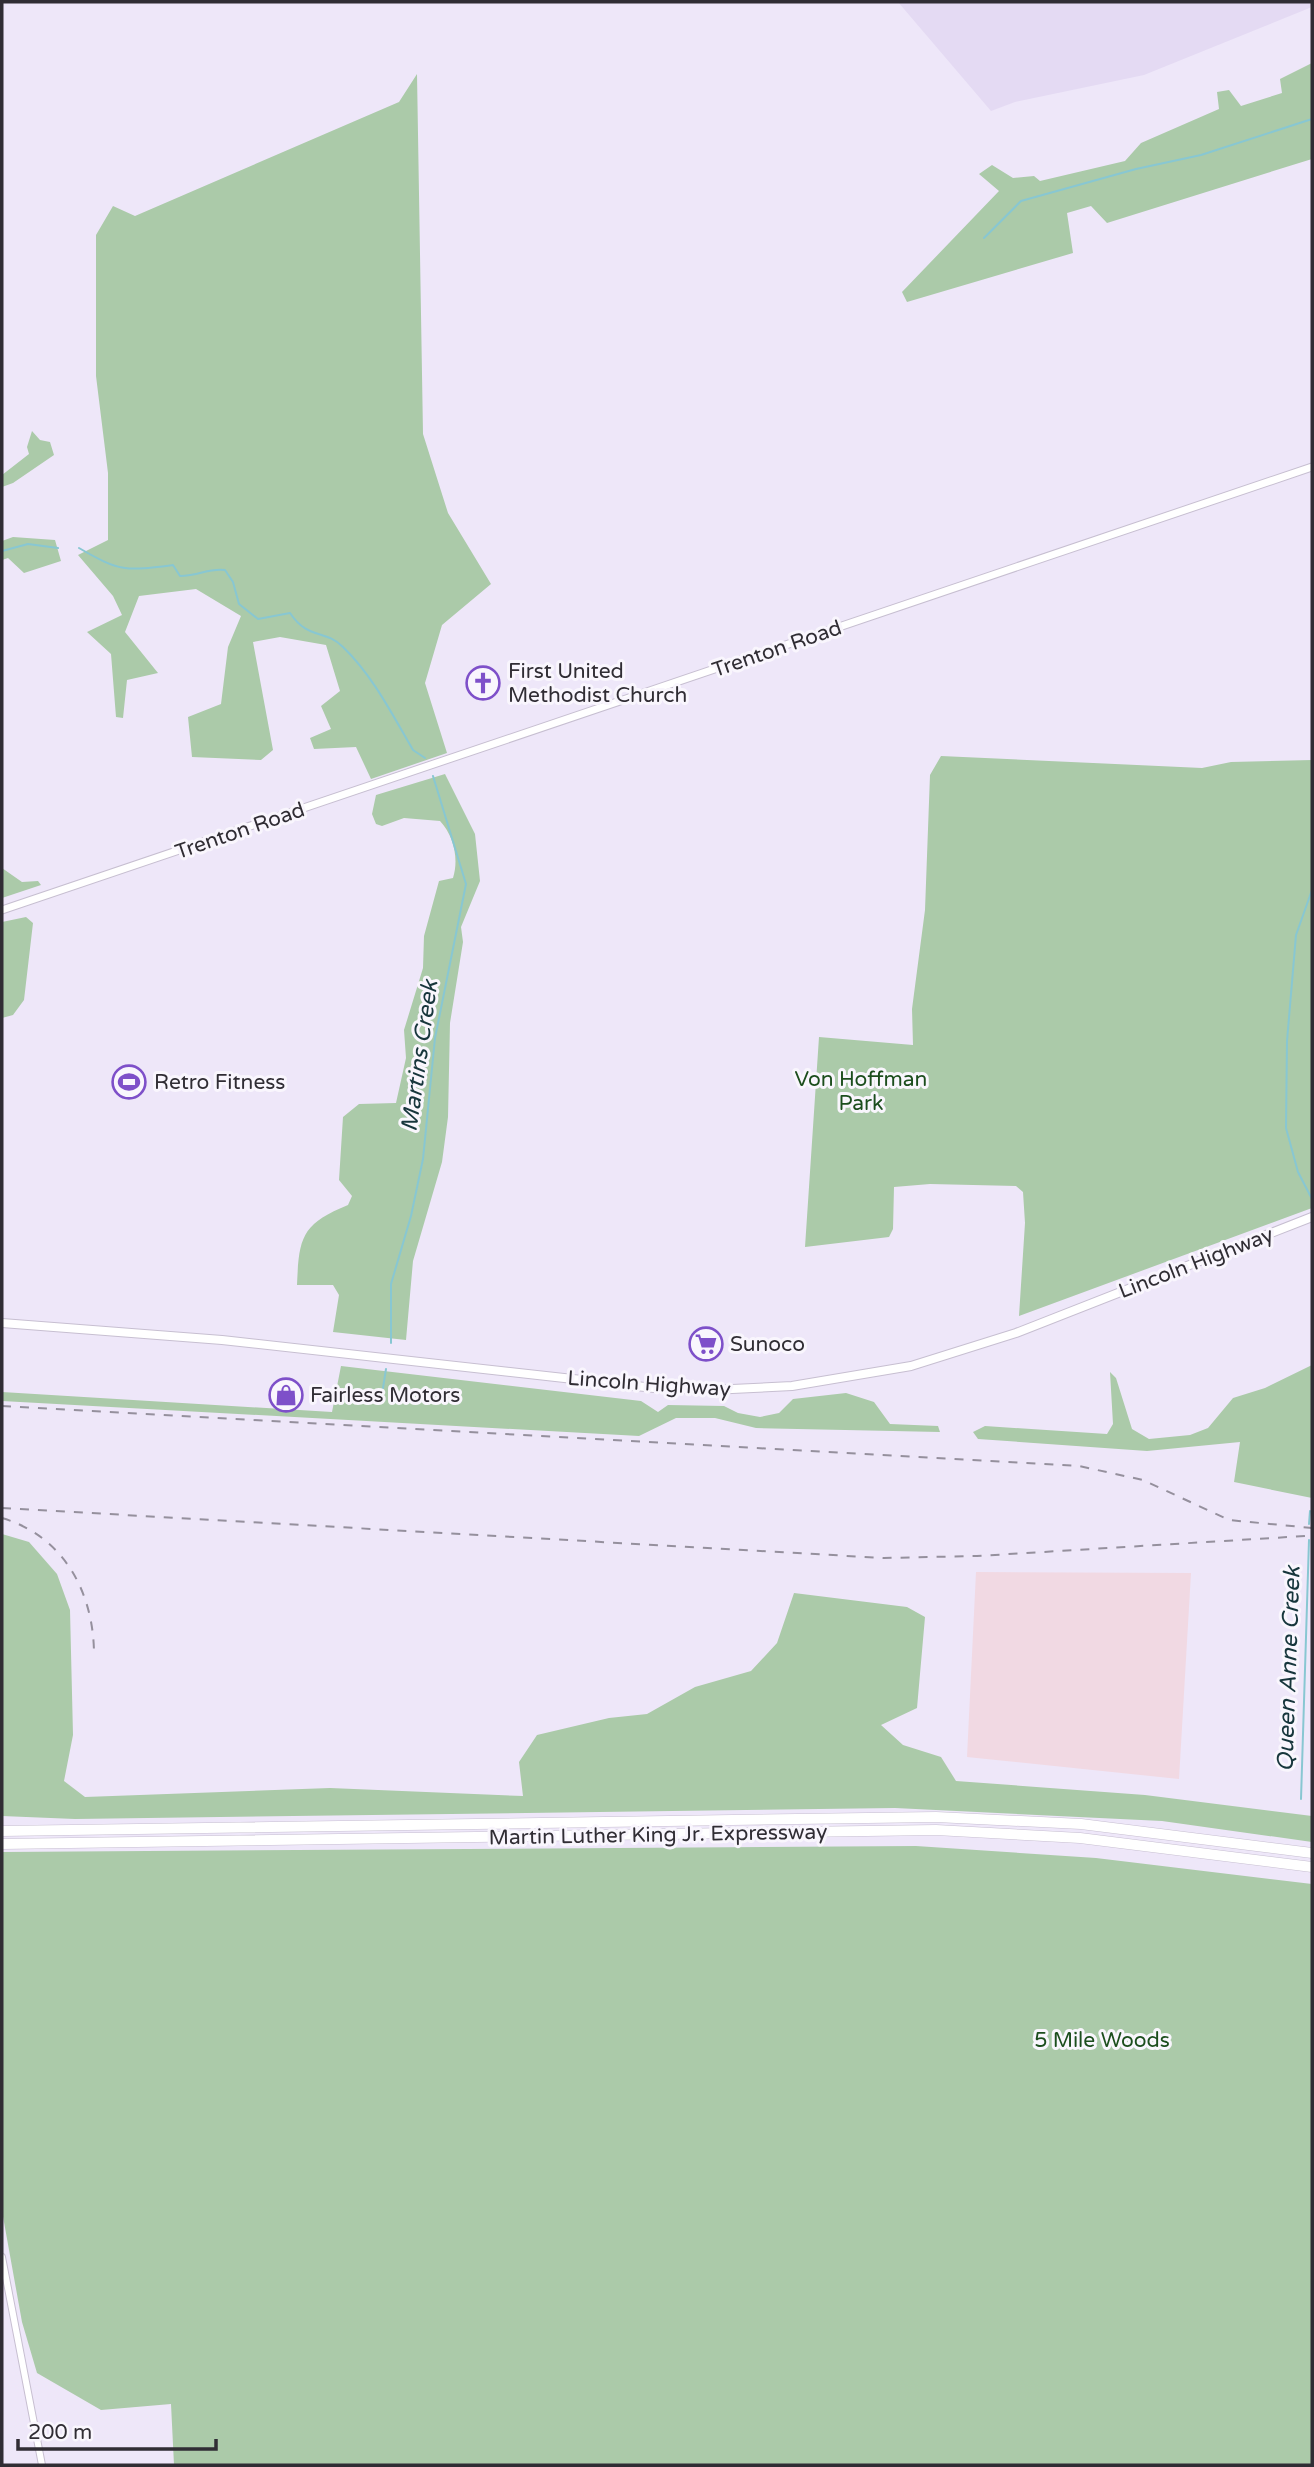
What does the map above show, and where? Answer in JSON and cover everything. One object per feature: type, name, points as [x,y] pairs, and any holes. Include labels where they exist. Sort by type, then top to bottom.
[{"type":"highway","name":"Martin Luther King Jr. Expressway","points":[[2,1831],[936,1817],[1081,1824],[1312,1853]]},
{"type":"highway","name":"Martin Luther King Jr. Expressway","points":[[2,1844],[948,1831],[1080,1838],[1312,1867]]},
{"type":"main road","name":"Trenton Road","points":[[2,910],[1312,467]]},
{"type":"main road","name":"Lincoln Highway","points":[[2,1324],[222,1340],[654,1388],[711,1390],[783,1387],[888,1372],[969,1350],[1312,1217]]},
{"type":"street","points":[[2,2257],[42,2465]]},
{"type":"shaded area","points":[[898,2],[1312,2],[1312,7],[1144,75],[1015,102],[991,111]]},
{"type":"shaded area","points":[[976,1572],[1191,1573],[1179,1779],[967,1757]]},
{"type":"green space","points":[[1312,63],[1312,159],[1107,223],[1091,206],[1067,213],[1073,253],[907,302],[902,292],[999,191],[979,174],[992,165],[1013,178],[1034,176],[1040,181],[1125,161],[1141,143],[1219,109],[1217,92],[1229,90],[1241,106],[1282,93],[1280,79]]},
{"type":"green space","points":[[417,74],[423,434],[448,513],[491,584],[442,625],[425,683],[447,753],[371,779],[356,747],[314,749],[310,738],[331,729],[321,706],[340,691],[326,645],[280,637],[253,642],[273,750],[261,760],[192,757],[188,717],[221,704],[228,647],[241,616],[196,589],[139,596],[125,632],[158,673],[127,680],[123,718],[116,717],[111,654],[87,632],[122,615],[113,596],[78,555],[108,540],[108,473],[96,376],[96,235],[113,206],[135,216],[399,102]]},
{"type":"green space","points":[[32,431],[40,440],[50,442],[54,455],[13,483],[2,487],[2,475],[29,454],[27,447]]},
{"type":"green space","points":[[13,537],[55,540],[61,561],[24,573],[8,558],[2,560],[2,541]]},
{"type":"green space","name":"Von Hoffman Park","points":[[941,756],[1202,768],[1231,762],[1312,760],[1312,1208],[1019,1316],[1025,1223],[1023,1192],[1016,1186],[930,1184],[894,1187],[893,1229],[889,1237],[805,1247],[819,1037],[913,1045],[912,1009],[925,910],[930,775]]},
{"type":"green space","points":[[445,774],[475,834],[480,881],[461,927],[463,942],[450,1023],[448,1117],[442,1162],[413,1261],[406,1340],[333,1332],[339,1295],[333,1285],[297,1285],[299,1255],[306,1234],[312,1226],[348,1205],[352,1196],[339,1180],[343,1117],[359,1104],[396,1103],[406,1058],[404,1030],[423,968],[424,936],[439,881],[453,878],[455,863],[452,841],[440,821],[404,818],[382,826],[376,824],[372,814],[376,795]]},
{"type":"green space","points":[[2,868],[22,882],[38,881],[41,885],[2,898]]},
{"type":"green space","points":[[26,917],[33,923],[24,1000],[13,1015],[2,1018],[2,922]]},
{"type":"green space","points":[[1312,1365],[1312,1498],[1234,1482],[1240,1442],[1147,1451],[978,1439],[973,1432],[985,1426],[1107,1434],[1113,1424],[1110,1372],[1116,1378],[1132,1429],[1149,1439],[1190,1435],[1208,1428],[1233,1398],[1265,1388]]},
{"type":"green space","points":[[341,1366],[641,1401],[658,1412],[668,1405],[724,1406],[738,1413],[760,1417],[779,1413],[793,1399],[846,1393],[874,1402],[890,1424],[938,1426],[940,1432],[756,1428],[715,1418],[676,1418],[639,1436],[2,1401],[2,1392],[332,1412]]},
{"type":"green space","points":[[2,1534],[29,1542],[57,1574],[70,1610],[73,1735],[64,1781],[85,1797],[330,1788],[523,1796],[519,1762],[537,1735],[609,1718],[647,1714],[695,1687],[751,1671],[777,1643],[794,1593],[907,1607],[925,1617],[917,1708],[881,1725],[903,1745],[941,1757],[956,1781],[1145,1795],[1312,1816],[1312,1842],[1162,1821],[895,1808],[75,1819],[2,1816]]},
{"type":"green space","name":"5 Mile Woods","points":[[916,1846],[1096,1858],[1312,1884],[1312,2465],[174,2465],[171,2404],[101,2410],[37,2373],[22,2322],[2,2211],[2,1852]]},
{"type":"waterway","points":[[984,238],[1021,201],[1136,169],[1201,155],[1312,119]]},
{"type":"waterway","name":"Martins Creek","points":[[2,551],[28,544],[58,548]]},
{"type":"waterway","name":"Martins Creek","points":[[79,548],[104,562],[124,568],[173,565],[180,576],[225,570],[233,582],[239,604],[258,619],[290,613],[303,627],[330,638],[343,647],[373,683],[413,750],[425,758]]},
{"type":"waterway","name":"Martins Creek","points":[[391,1343],[391,1284],[411,1216],[423,1159],[435,1038],[466,884],[433,776]]},
{"type":"waterway","name":"Queen Anne Creek","points":[[1312,890],[1296,935],[1287,1041],[1286,1128],[1298,1172],[1312,1199]]},
{"type":"waterway","name":"Martins Creek","points":[[383,1388],[386,1369]]},
{"type":"waterway","name":"Queen Anne Creek","points":[[1309,1524],[1310,1511]]},
{"type":"waterway","name":"Queen Anne Creek","points":[[1301,1799],[1309,1540]]},
{"type":"railway","points":[[2,1406],[1079,1466],[1143,1480],[1229,1520],[1312,1528]]},
{"type":"railway","points":[[2,1508],[884,1558],[977,1556],[1305,1536]]},
{"type":"railway","points":[[2,1518],[23,1526],[42,1538],[58,1552],[70,1569],[88,1608],[94,1652]]},
{"type":"place","name":"First United Methodist Church","points":[[483,683]]},
{"type":"place","name":"Retro Fitness","points":[[129,1082]]},
{"type":"place","name":"Sunoco","points":[[706,1344]]},
{"type":"place","name":"Fairless Motors","points":[[286,1395]]}]
